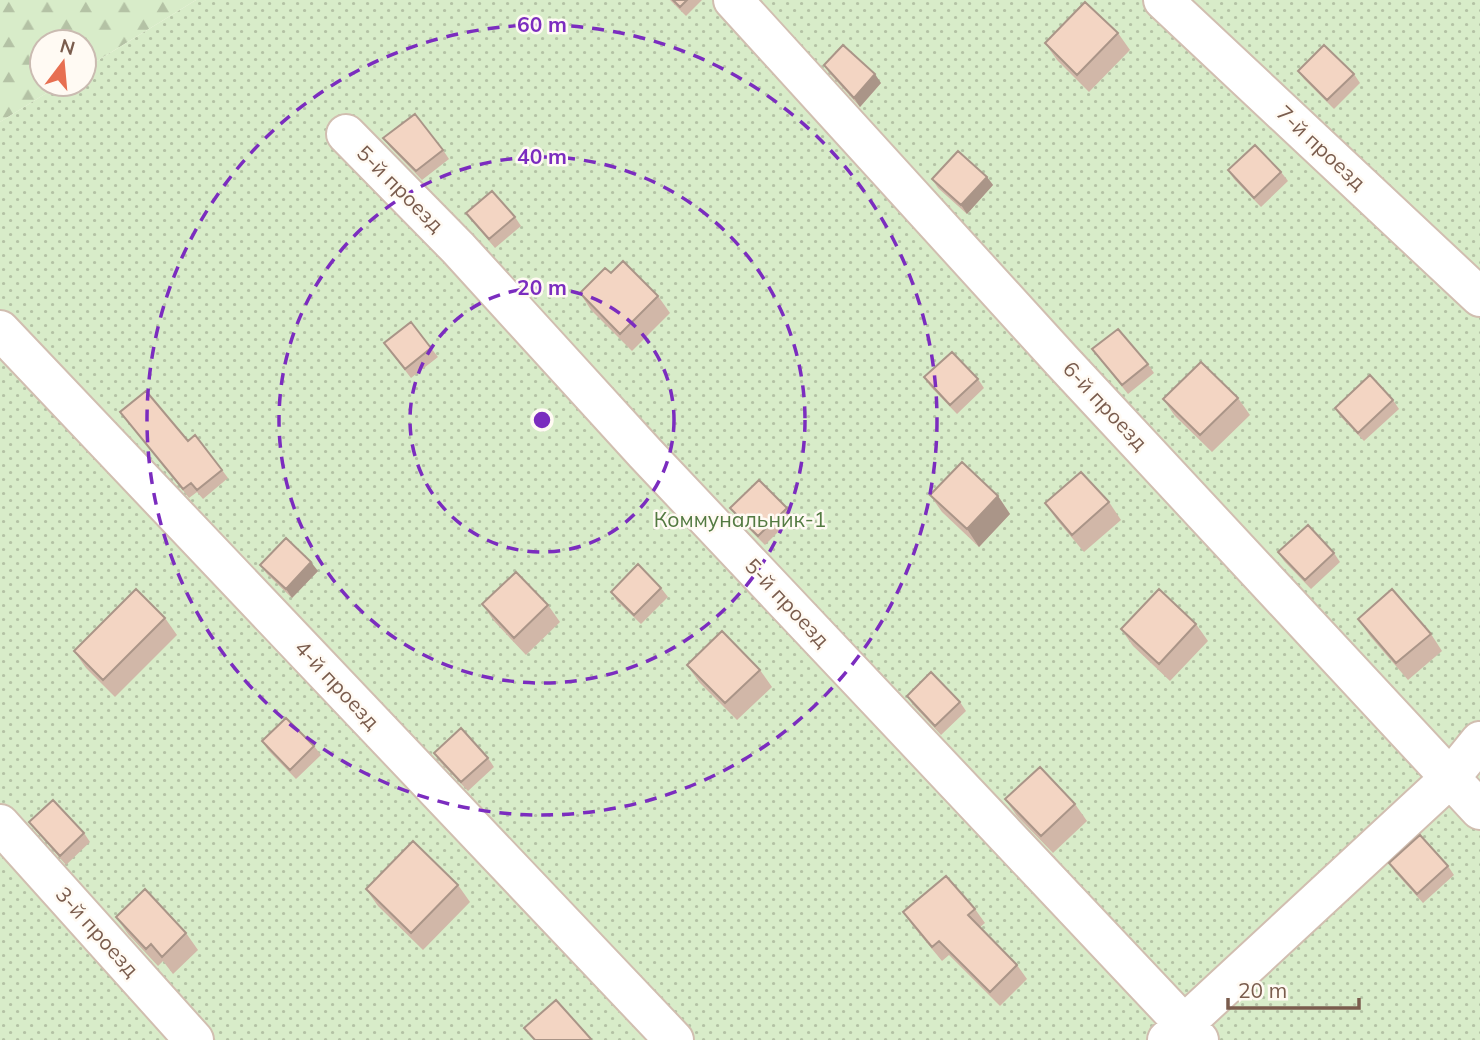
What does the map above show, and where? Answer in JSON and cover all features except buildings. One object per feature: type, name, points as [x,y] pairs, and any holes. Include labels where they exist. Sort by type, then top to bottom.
[{"type":"lane","name":"6-й проезд","points":[[733,0],[1062,361],[1480,810]]},
{"type":"lane","name":"7-й проезд","points":[[1163,0],[1480,296]]},
{"type":"lane","name":"5-й проезд","points":[[346,134],[458,248],[1184,1034]]},
{"type":"lane","name":"4-й проезд","points":[[0,330],[674,1040]]},
{"type":"lane","points":[[1184,1034],[1450,778],[1480,741]]},
{"type":"lane","name":"3-й проезд","points":[[0,824],[194,1040]]},
{"type":"green space","points":[[0,0],[196,0],[98,60],[98,28],[28,28],[28,98],[39,98],[0,122]]},
{"type":"green space","name":"Коммунальник-1","points":[[196,0],[1480,0],[1480,1040],[0,1040],[0,122],[39,98],[98,98],[98,60]]}]
